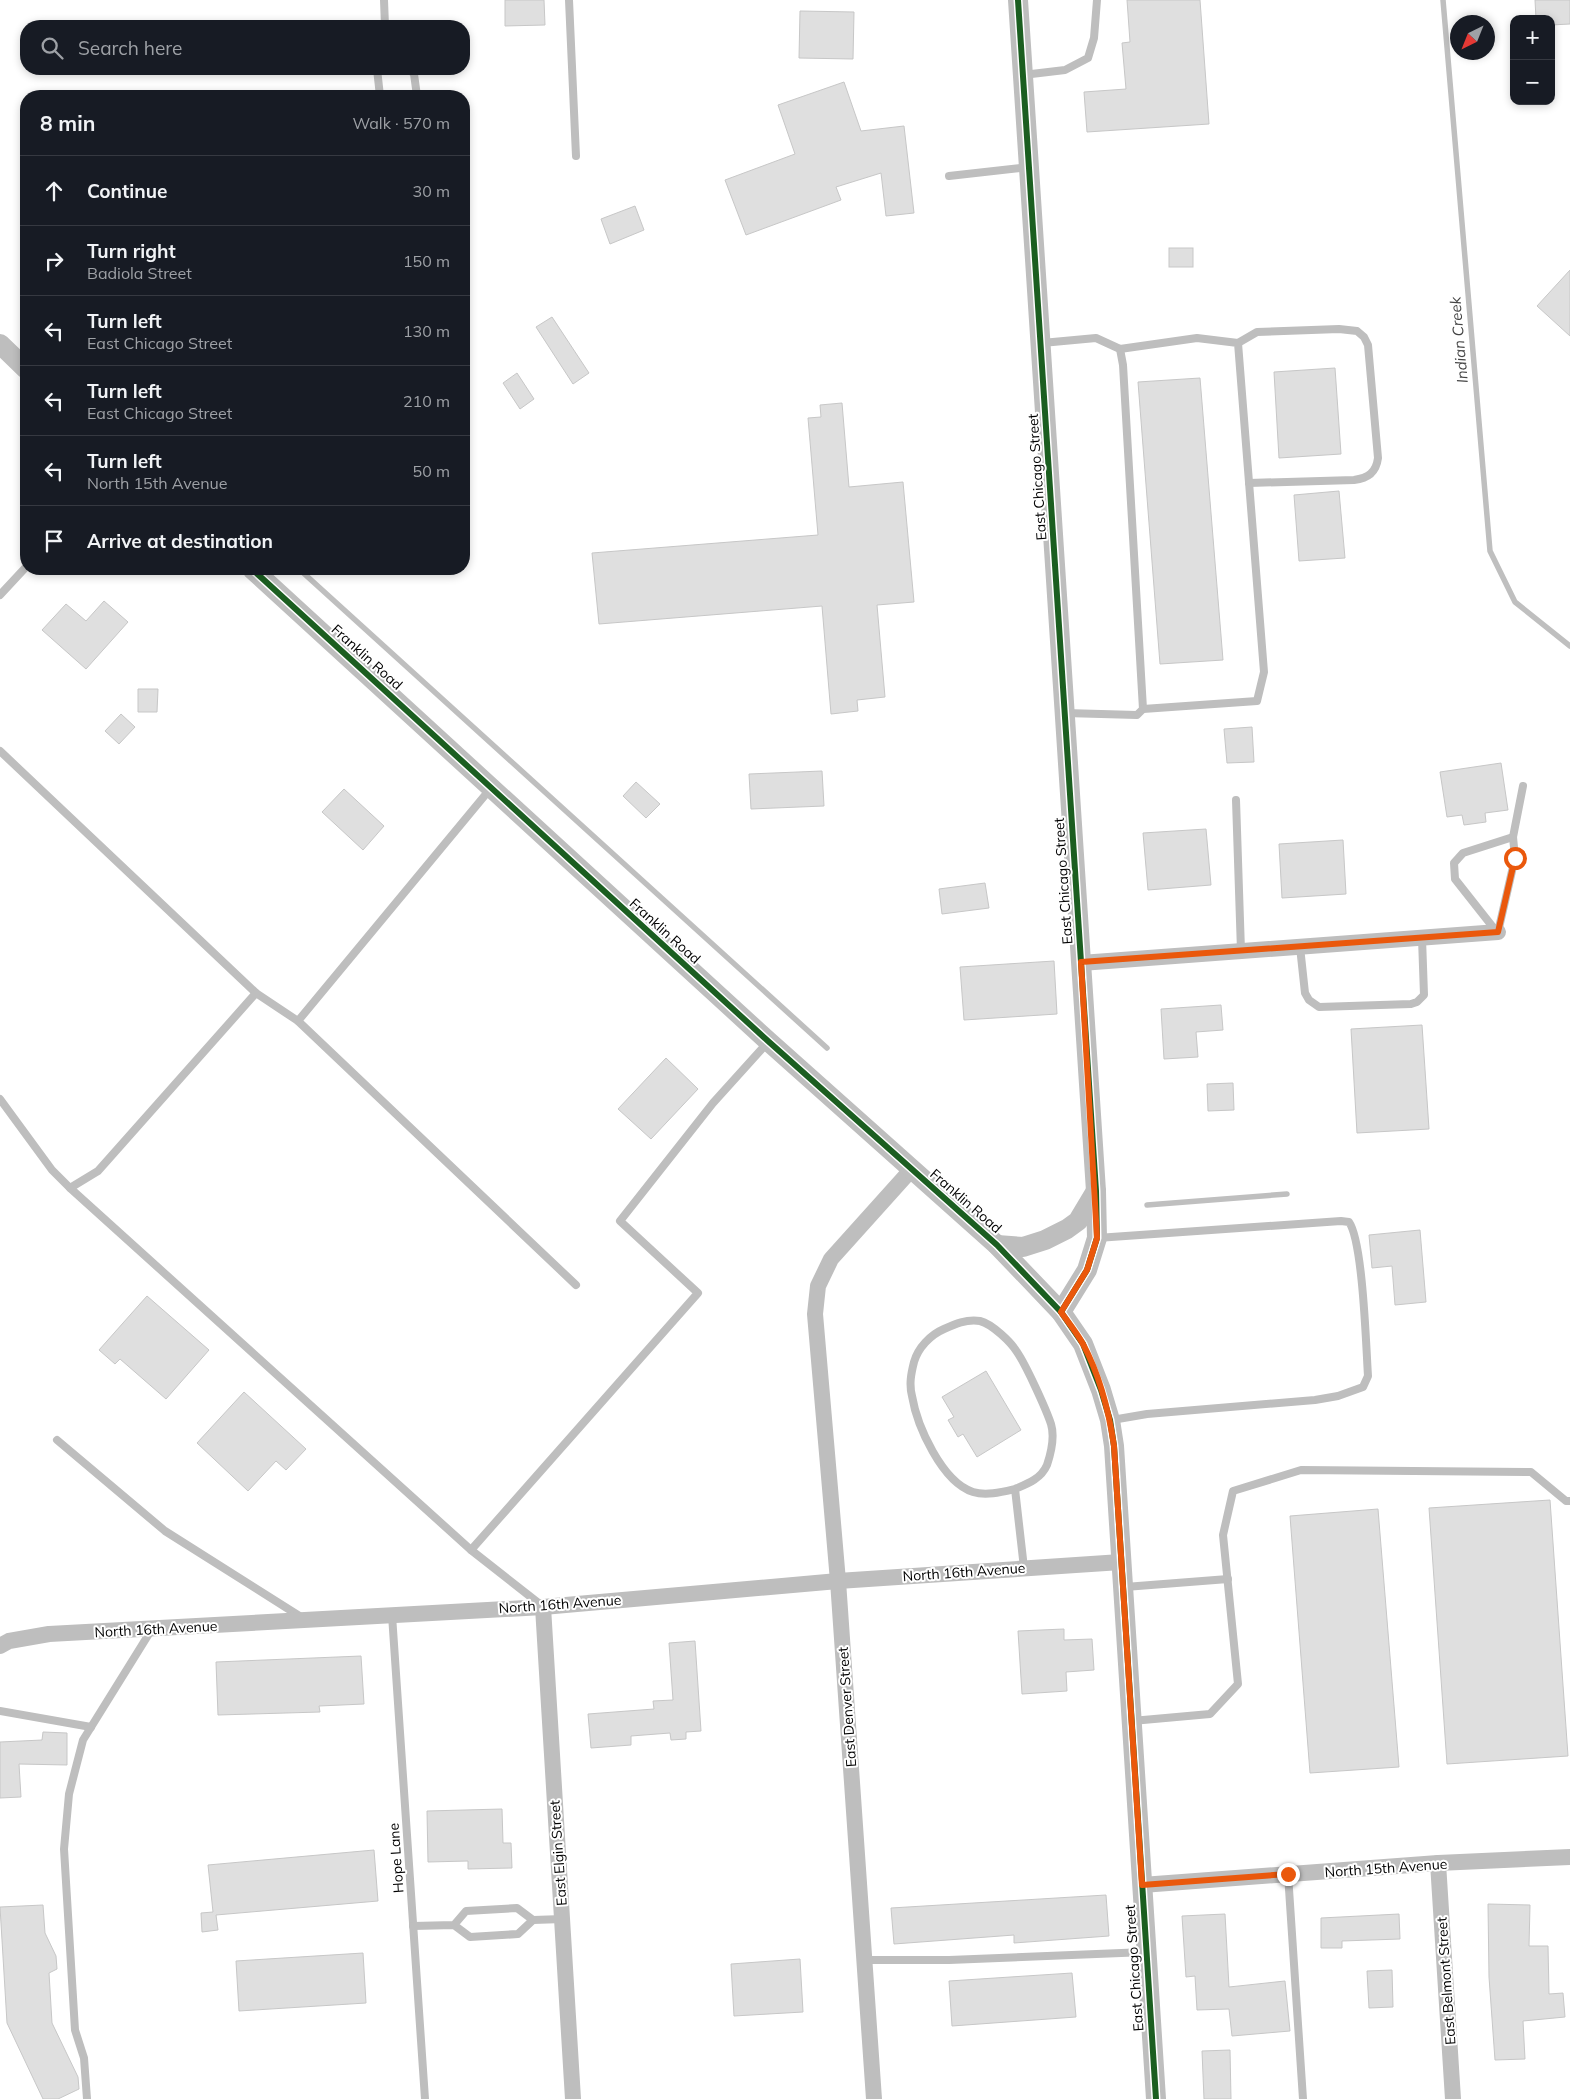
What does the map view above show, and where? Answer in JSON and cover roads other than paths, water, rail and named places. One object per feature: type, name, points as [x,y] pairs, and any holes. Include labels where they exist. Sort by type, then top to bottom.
[{"type":"street","name":"East Chicago Street","points":[[1018,0],[1096,1191],[1097,1238],[1087,1270],[1061,1312],[1083,1344],[1110,1420],[1114,1446],[1156,2099]]},
{"type":"street","points":[[0,344],[20,363]]},
{"type":"street","name":"Franklin Road","points":[[259,575],[768,1042],[997,1245],[1061,1312]]},
{"type":"street","points":[[1081,962],[1498,932]]},
{"type":"street","name":"East Denver Street","points":[[874,2099],[838,1580],[815,1314],[818,1286],[831,1259],[911,1170]]},
{"type":"street","points":[[997,1245],[1022,1247],[1045,1240],[1067,1230],[1078,1221],[1096,1191]]},
{"type":"street","name":"North 16th Avenue","points":[[0,1646],[9,1641],[49,1634],[307,1621],[543,1606],[838,1580],[1121,1562]]},
{"type":"street","name":"East Elgin Street","points":[[543,1606],[573,2099]]},
{"type":"street","name":"North 15th Avenue","points":[[1142,1885],[1438,1864],[1570,1857]]},
{"type":"street","name":"East Belmont Street","points":[[1438,1864],[1453,2099]]},
{"type":"lane","points":[[384,0],[385,20]]},
{"type":"lane","points":[[569,0],[576,156]]},
{"type":"lane","points":[[1023,75],[1065,70],[1088,58],[1094,38],[1097,0]]},
{"type":"lane","points":[[378,75],[379,90]]},
{"type":"lane","points":[[414,75],[416,90]]},
{"type":"lane","points":[[949,176],[1029,167]]},
{"type":"lane","points":[[1040,343],[1096,338],[1120,349],[1197,338],[1238,344],[1257,332],[1339,329],[1356,331],[1364,337],[1368,345],[1378,449],[1377,467],[1365,478],[1354,480],[1249,483]]},
{"type":"lane","points":[[1064,713],[1137,715],[1143,709],[1257,701],[1264,672],[1238,344]]},
{"type":"lane","points":[[1120,349],[1124,375],[1143,709]]},
{"type":"lane","points":[[0,595],[20,574]]},
{"type":"lane","points":[[0,750],[256,993],[298,1021],[576,1285]]},
{"type":"lane","points":[[1498,932],[1515,858],[1513,837],[1523,786]]},
{"type":"lane","points":[[298,1021],[491,788]]},
{"type":"lane","points":[[1236,800],[1241,951]]},
{"type":"lane","points":[[1498,932],[1455,879],[1454,863],[1463,853],[1513,837]]},
{"type":"lane","points":[[1300,947],[1305,993],[1309,1000],[1319,1007],[1411,1004],[1417,1002],[1424,995],[1422,938]]},
{"type":"lane","points":[[70,1188],[98,1171],[256,993]]},
{"type":"lane","points":[[471,1550],[698,1293],[620,1221],[712,1103],[768,1042]]},
{"type":"lane","points":[[0,1098],[52,1170],[70,1188],[471,1550],[543,1606]]},
{"type":"lane","points":[[1097,1238],[1341,1221],[1349,1222],[1354,1229],[1360,1264],[1368,1366],[1368,1376],[1363,1387],[1338,1396],[1147,1414],[1110,1420]]},
{"type":"lane","points":[[962,1321],[981,1321],[994,1329],[1017,1351],[1051,1425],[1052,1445],[1046,1467],[1034,1482],[1015,1490],[994,1493],[973,1492],[957,1482],[942,1466],[925,1434],[912,1396],[910,1377],[916,1358],[924,1344],[937,1332],[962,1321]]},
{"type":"lane","points":[[57,1440],[165,1531],[307,1621]]},
{"type":"lane","points":[[1131,1721],[1210,1714],[1238,1684],[1223,1535],[1233,1491],[1302,1470],[1531,1472],[1566,1501],[1570,1501]]},
{"type":"lane","points":[[1015,1490],[1024,1568]]},
{"type":"lane","points":[[1122,1587],[1228,1579]]},
{"type":"lane","name":"Hope Lane","points":[[392,1615],[425,2099]]},
{"type":"lane","points":[[87,2099],[84,2058],[75,2030],[64,1849],[70,1794],[83,1740],[152,1629]]},
{"type":"lane","points":[[0,1711],[91,1727]]},
{"type":"lane","points":[[1288,1874],[1304,2099]]},
{"type":"lane","points":[[454,1925],[466,1911],[517,1908],[533,1920],[563,1919]]},
{"type":"lane","points":[[413,1926],[454,1925],[470,1937],[518,1934],[533,1920]]},
{"type":"lane","points":[[864,1960],[948,1960],[1146,1952]]},
{"type":"waterway","name":"Indian Creek","points":[[1443,0],[1490,551],[1515,602],[1570,646]]},
{"type":"waterway","points":[[306,575],[827,1048]]},
{"type":"waterway","points":[[1147,1205],[1287,1194]]}]
